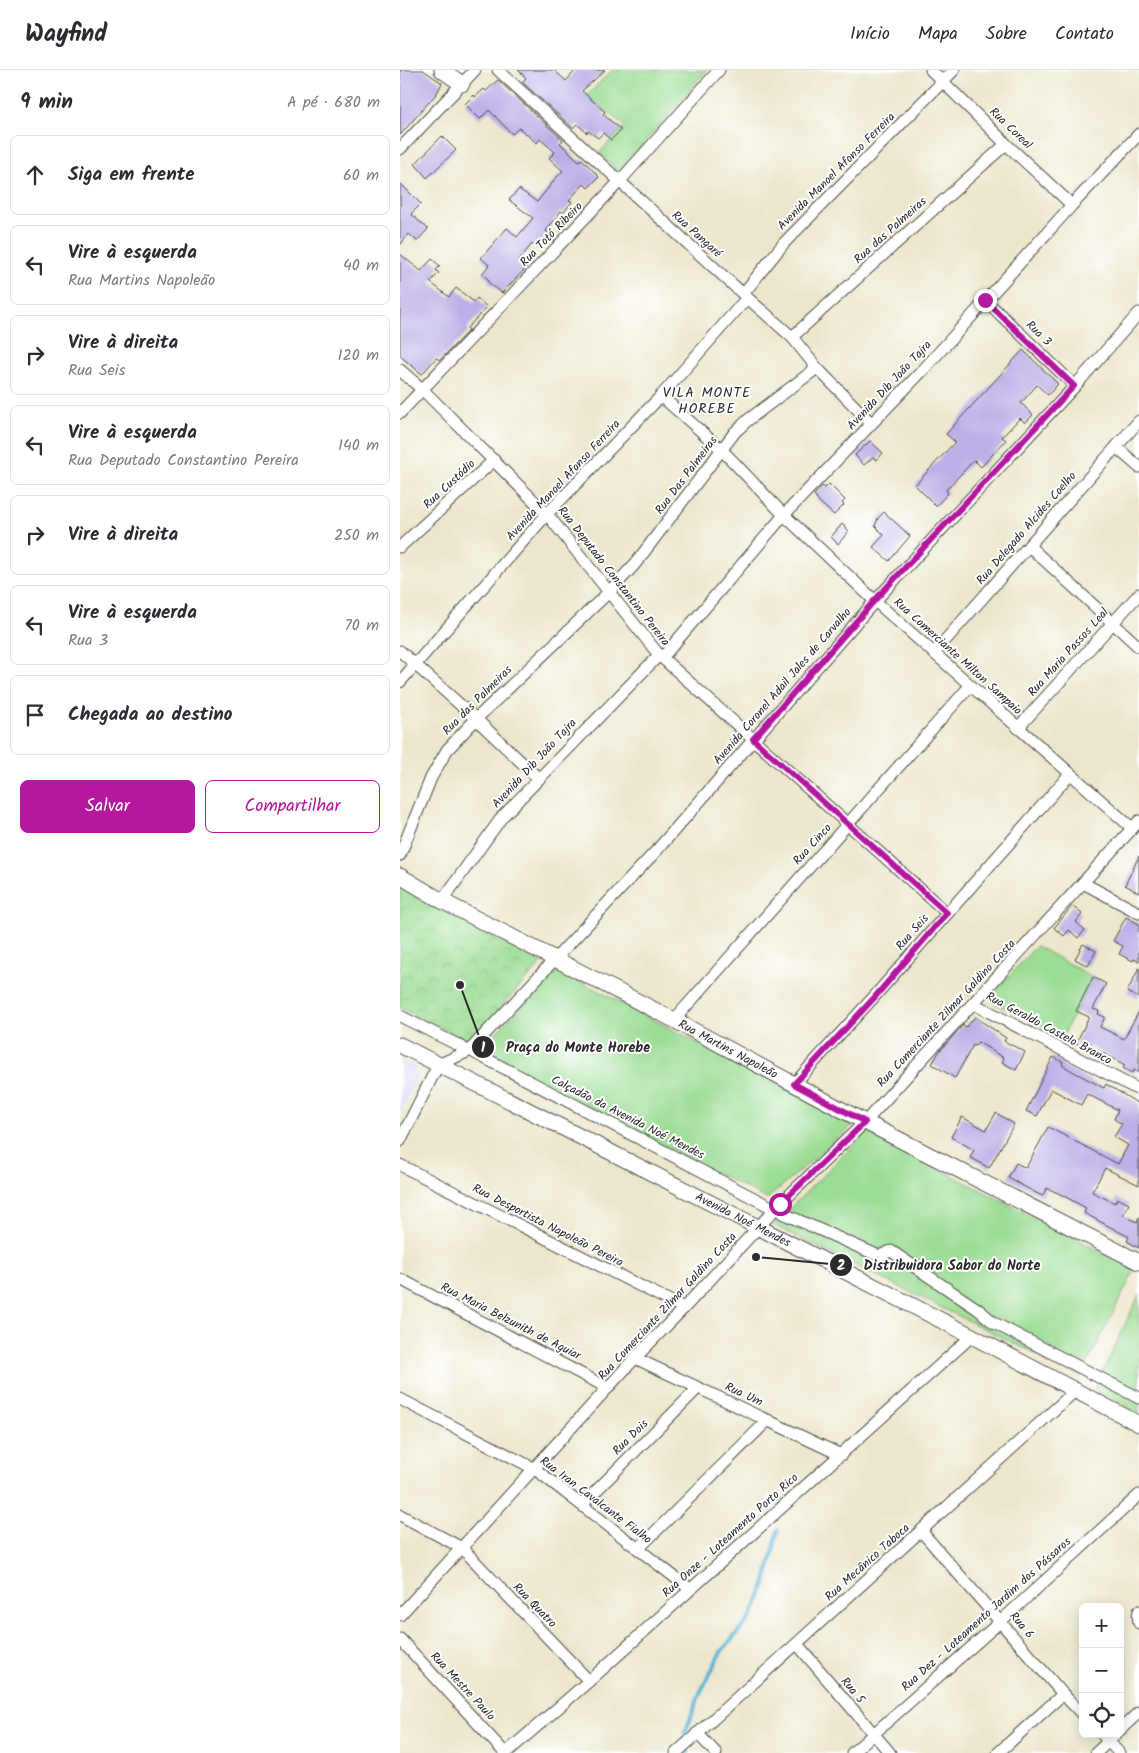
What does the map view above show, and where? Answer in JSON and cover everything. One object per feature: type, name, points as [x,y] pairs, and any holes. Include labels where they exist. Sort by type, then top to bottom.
[{"type":"main road","points":[[442,70],[462,84]]},
{"type":"main road","name":"Rua Martins Napoleão","points":[[400,876],[442,901],[554,960],[674,1020],[865,1122],[1139,1262]]},
{"type":"main road","name":"Avenida Noé Mendes","points":[[400,1045],[972,1336],[1139,1424]]},
{"type":"street","points":[[400,150],[475,70]]},
{"type":"street","name":"Rua Pangaré","points":[[498,70],[792,337],[817,368],[871,423]]},
{"type":"street","name":"Rua Totó Ribeiro","points":[[400,413],[620,182],[719,70]]},
{"type":"street","name":"Rua Coreal","points":[[931,70],[1006,144],[1072,205]]},
{"type":"street","name":"Avenida Manoel Afonso Ferreira","points":[[400,682],[547,514],[661,396],[745,296],[767,262],[954,70]]},
{"type":"street","name":"Avenida Dib João Tajra","points":[[442,901],[502,817],[538,778],[660,657],[784,515],[924,369],[985,300],[1139,134]]},
{"type":"street","name":"Rua das Palmeiras","points":[[792,337],[1006,144]]},
{"type":"street","name":"Rua 3","points":[[985,300],[1074,386]]},
{"type":"street","name":"Avenida Coronel Adail Jales de Carvalho","points":[[438,1065],[469,1051],[657,850],[874,601],[1074,386],[1139,313]]},
{"type":"street","name":"Rua Das Palmeiras","points":[[610,591],[635,564],[721,449],[748,420],[817,368]]},
{"type":"street","name":"Rua Deputado Constantino Pereira","points":[[400,370],[423,390],[547,514],[610,591],[660,657],[947,913]]},
{"type":"street","name":"Rua Comerciante Milton Sampaio","points":[[661,396],[721,449],[784,515],[874,601],[1070,774],[1136,824]]},
{"type":"street","name":"Rua Delegado Alcides Coelho","points":[[934,653],[1139,421]]},
{"type":"street","points":[[1116,447],[1139,467]]},
{"type":"street","name":"Rua Custódio","points":[[400,547],[494,460]]},
{"type":"street","points":[[1029,546],[1139,647]]},
{"type":"street","name":"Rua das Palmeiras","points":[[400,855],[440,761],[447,750],[476,719],[610,591]]},
{"type":"street","name":"Rua Maria Passos Leal","points":[[1018,728],[1139,594]]},
{"type":"street","points":[[400,651],[538,778]]},
{"type":"street","name":"Rua Cinco","points":[[674,1020],[970,686]]},
{"type":"street","name":"Rua Seis","points":[[794,1084],[874,998],[1070,774]]},
{"type":"street","name":"Rua Comerciante Zilmar Galdino Costa","points":[[400,1615],[635,1358],[775,1209],[865,1122],[1136,824]]},
{"type":"street","points":[[1083,884],[1139,913]]},
{"type":"street","name":"Rua Geraldo Castelo Branco","points":[[974,1004],[1139,1090]]},
{"type":"street","points":[[400,1016],[462,1047]]},
{"type":"street","name":"Calçadão da Avenida Noé Mendes","points":[[475,1053],[769,1206]]},
{"type":"street","points":[[400,1141],[438,1065]]},
{"type":"street","name":"Rua Desportista Napoleão Pereira","points":[[400,1165],[684,1308]]},
{"type":"street","points":[[782,1213],[879,1256],[891,1251],[979,1310],[994,1324],[1139,1398]]},
{"type":"street","name":"Rua Maria Belzunith de Aguiar","points":[[400,1279],[608,1388]]},
{"type":"street","name":"Rua Onze - Loteamento Porto Rico","points":[[506,1753],[589,1681],[972,1336]]},
{"type":"street","name":"Rua Um","points":[[635,1358],[841,1455]]},
{"type":"street","name":"Rua Dois","points":[[582,1505],[698,1388]]},
{"type":"street","name":"Rua Mecânico Taboca","points":[[676,1753],[1075,1391]]},
{"type":"street","name":"Rua Iran Cavalcante Fialho","points":[[400,1399],[535,1469],[690,1589]]},
{"type":"street","points":[[638,1549],[768,1420]]},
{"type":"street","name":"Rua Dez - Loteamento Jardim dos Pássaros","points":[[852,1753],[872,1733],[1001,1621],[1139,1495]]},
{"type":"street","name":"Rua Quatro","points":[[400,1515],[462,1548],[589,1681]]},
{"type":"street","name":"Rua 6","points":[[921,1531],[1079,1711]]},
{"type":"street","points":[[1139,1611],[1139,1623]]},
{"type":"street","name":"Rua Mestre Paulo","points":[[400,1638],[506,1753]]},
{"type":"street","name":"Rua 5","points":[[797,1644],[890,1753]]},
{"type":"street","points":[[998,1753],[1063,1694]]},
{"type":"street","points":[[1124,1726],[1139,1712]]},
{"type":"street","points":[[697,1733],[716,1753]]},
{"type":"street","points":[[1096,1753],[1108,1738]]},
{"type":"street","points":[[1110,1738],[1119,1753]]},
{"type":"shaded area","points":[[400,1060],[417,1068],[414,1073],[418,1075],[400,1111]]},
{"type":"green space","points":[[612,70],[707,70],[619,172],[599,153],[625,126],[587,96]]},
{"type":"green space","points":[[400,886],[542,963],[469,1041],[400,1008]]},
{"type":"green space","points":[[1036,946],[1093,977],[1063,1035],[998,1005],[990,998]]},
{"type":"green space","points":[[558,970],[854,1124],[767,1199],[479,1050]]},
{"type":"green space","points":[[867,1132],[1135,1269],[1081,1376],[773,1225]]},
{"type":"green space","points":[[1139,1295],[1139,1413],[1094,1390]]},
{"type":"building","points":[[400,70],[423,70],[442,83],[437,93],[400,135]]},
{"type":"building","points":[[518,70],[554,70],[566,81],[576,70],[605,70],[582,91],[621,130],[611,140],[603,133],[598,138],[588,131],[587,133],[577,124],[573,128],[522,82],[526,78]]},
{"type":"building","points":[[498,80],[563,140],[560,143],[579,161],[582,159],[599,177],[588,188],[584,184],[569,200],[572,202],[563,213],[561,211],[546,231],[550,235],[543,242],[540,240],[535,246],[532,244],[519,260],[527,267],[502,293],[488,282],[489,280],[482,274],[489,265],[481,258],[507,228],[517,237],[533,218],[509,200],[519,189],[537,202],[563,171],[549,158],[555,152],[540,139],[537,143],[519,128],[512,134],[489,110],[480,119],[465,104],[474,95],[475,97],[484,89],[486,91]]},
{"type":"building","points":[[442,136],[456,150],[427,178],[415,164]]},
{"type":"building","points":[[400,183],[421,204],[411,214],[428,229],[417,241],[409,234],[400,245]]},
{"type":"building","points":[[400,254],[421,271],[432,259],[440,266],[436,270],[439,273],[430,282],[449,297],[456,288],[474,302],[477,298],[487,307],[467,328],[469,330],[440,360],[436,358],[422,374],[400,356]]},
{"type":"building","points":[[1023,350],[1058,384],[1048,395],[1037,385],[1021,403],[1033,415],[1025,423],[1020,418],[1002,437],[1006,440],[981,467],[974,460],[946,490],[948,493],[936,506],[915,485],[955,442],[946,434]]},
{"type":"building","points":[[870,441],[883,453],[877,460],[873,457],[864,465],[855,455]]},
{"type":"building","points":[[829,484],[845,500],[842,503],[844,505],[834,515],[814,495],[822,486],[825,488]]},
{"type":"building","points":[[884,512],[910,536],[889,561],[873,547],[884,535],[875,526],[878,518]]},
{"type":"building","points":[[842,524],[849,531],[838,544],[831,537]]},
{"type":"building","points":[[1139,856],[1139,893],[1125,885]]},
{"type":"building","points":[[1072,906],[1082,914],[1076,922],[1085,930],[1078,938],[1069,930],[1064,936],[1054,928]]},
{"type":"building","points":[[1126,917],[1139,924],[1139,961],[1134,959],[1133,961],[1119,954],[1123,946],[1113,941]]},
{"type":"building","points":[[1083,944],[1096,951],[1088,966],[1075,959]]},
{"type":"building","points":[[1139,968],[1139,998],[1127,992]]},
{"type":"building","points":[[1093,977],[1106,984],[1093,1009],[1099,1011],[1098,1014],[1105,1017],[1100,1027],[1124,1039],[1139,1011],[1139,1073],[1134,1070],[1132,1073],[1123,1068],[1125,1065],[1090,1046],[1088,1050],[1076,1043],[1089,1017],[1076,1011]]},
{"type":"building","points":[[975,1017],[1006,1038],[1004,1041],[1025,1052],[1016,1070],[1002,1062],[1004,1058],[978,1042],[975,1046],[973,1045],[955,1078],[932,1064],[939,1052],[963,1025],[966,1027]]},
{"type":"building","points":[[1053,1057],[1063,1062],[1062,1065],[1074,1072],[1104,1088],[1106,1084],[1139,1104],[1139,1185],[1105,1168],[1092,1192],[1115,1203],[1117,1198],[1129,1204],[1123,1215],[1137,1222],[1139,1217],[1139,1248],[1127,1241],[1129,1237],[1084,1213],[1086,1208],[1062,1195],[1047,1188],[1042,1196],[1008,1178],[1016,1163],[1026,1168],[1048,1127],[1118,1164],[1128,1145],[1114,1137],[1122,1124],[1114,1119],[1118,1110],[1087,1094],[1081,1105],[1051,1089],[1037,1116],[1026,1111]]},
{"type":"building","points":[[996,1113],[1014,1124],[989,1168],[970,1157],[974,1150],[951,1137],[962,1117],[986,1130]]},
{"type":"waterway","points":[[688,1753],[685,1733],[700,1693],[721,1652],[751,1617],[766,1582],[778,1530]]},
{"type":"place","name":"Praça do Monte Horebe","points":[[460,985]]},
{"type":"place","name":"Distribuidora Sabor do Norte","points":[[756,1257]]},
{"type":"district","name":"VILA MONTE HOREBE","points":[[707,400]]},
{"type":"route","points":[[780,1204],[865,1122],[794,1084],[874,998],[947,913],[753,739],[874,601],[1074,386],[985,300]]}]
